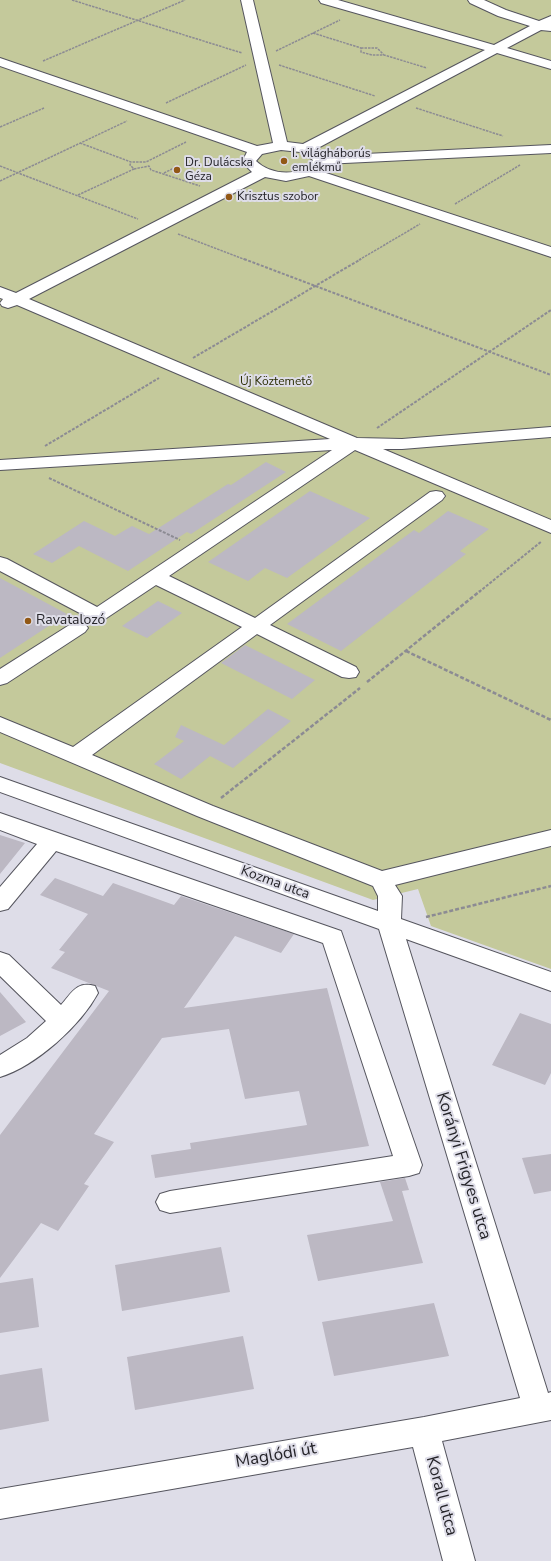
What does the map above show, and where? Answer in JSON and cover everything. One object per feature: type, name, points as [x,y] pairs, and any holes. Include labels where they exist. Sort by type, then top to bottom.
[{"type":"street","points":[[247,0],[281,146]]},
{"type":"street","points":[[325,0],[551,65]]},
{"type":"street","points":[[474,0],[502,13],[547,25]]},
{"type":"street","points":[[305,149],[495,48],[547,25]]},
{"type":"street","points":[[0,62],[257,152]]},
{"type":"street","points":[[320,160],[315,154],[305,149],[281,146],[267,148],[257,152],[250,157],[249,162],[252,168],[262,173],[287,176],[310,172],[438,213],[551,252]]},
{"type":"street","points":[[320,160],[549,149]]},
{"type":"street","points":[[310,172],[317,166],[320,160]]},
{"type":"street","points":[[0,307],[262,173]]},
{"type":"street","points":[[0,292],[175,368],[355,443],[548,533]]},
{"type":"street","points":[[8,464],[355,443],[402,444],[551,432]]},
{"type":"street","points":[[0,563],[98,615],[355,443]]},
{"type":"street","points":[[75,756],[436,496]]},
{"type":"street","points":[[155,577],[349,672]]},
{"type":"street","points":[[0,678],[78,628]]},
{"type":"street","points":[[0,724],[205,811],[381,880],[551,838]]},
{"type":"street","name":"Kozma utca","points":[[0,784],[551,982]]},
{"type":"street","points":[[0,821],[52,841],[333,937],[409,1165],[170,1202]]},
{"type":"street","points":[[0,903],[52,841]]},
{"type":"street","points":[[381,880],[390,896],[388,924]]},
{"type":"street","name":"Korányi Frigyes utca","points":[[388,924],[545,1407]]},
{"type":"street","points":[[0,961],[62,1022]]},
{"type":"street","points":[[0,1068],[19,1059],[62,1022],[86,993]]},
{"type":"street","name":"Maglódi út","points":[[0,1504],[424,1431],[545,1407]]},
{"type":"street","name":"Korall utca","points":[[424,1431],[459,1561]]},
{"type":"path","points":[[72,0],[509,138]]},
{"type":"path","points":[[80,2],[86,0]]},
{"type":"path","points":[[23,69],[185,0]]},
{"type":"path","points":[[0,181],[361,11]]},
{"type":"path","points":[[312,33],[361,48],[377,48],[384,55]]},
{"type":"path","points":[[361,48],[361,52],[365,54],[384,55],[447,74]]},
{"type":"path","points":[[0,128],[44,108]]},
{"type":"path","points":[[80,143],[131,162],[146,162],[205,134]]},
{"type":"path","points":[[8,464],[549,149]]},
{"type":"path","points":[[131,162],[130,165],[134,169]]},
{"type":"path","points":[[0,166],[551,375]]},
{"type":"path","points":[[78,196],[134,169],[149,166],[151,170],[206,188]]},
{"type":"path","points":[[164,174],[174,168]]},
{"type":"path","points":[[355,443],[551,310]]},
{"type":"path","points":[[8,464],[197,548]]},
{"type":"path","points":[[205,811],[406,651],[548,533]]},
{"type":"path","points":[[406,651],[551,720]]},
{"type":"path","points":[[388,924],[421,918],[551,886]]},
{"type":"green space","name":"Új Köztemető","points":[[0,0],[551,0],[551,969],[431,926],[418,889],[373,900],[0,763]]},
{"type":"building","points":[[266,462],[286,472],[191,534],[187,532],[128,571],[79,546],[52,563],[33,554],[84,521],[115,536],[132,526],[149,534],[228,484],[231,485]]},
{"type":"building","points":[[310,491],[370,518],[287,578],[265,568],[248,581],[208,562]]},
{"type":"building","points":[[448,511],[489,529],[460,551],[466,554],[341,651],[287,624],[414,530],[419,533]]},
{"type":"building","name":"Ravatalozó","points":[[0,578],[67,614],[0,658]]},
{"type":"building","points":[[158,601],[182,613],[147,638],[122,626]]},
{"type":"building","points":[[245,645],[315,680],[292,699],[221,663]]},
{"type":"building","points":[[268,709],[291,721],[233,768],[210,756],[181,779],[154,764],[184,741],[175,737],[181,725],[224,745]]},
{"type":"building","points":[[0,835],[25,843],[0,874]]},
{"type":"building","points":[[55,878],[103,896],[113,883],[174,905],[181,896],[294,934],[281,953],[235,936],[184,1008],[327,988],[369,1146],[155,1178],[151,1155],[191,1149],[190,1143],[307,1125],[299,1091],[245,1099],[229,1029],[162,1038],[94,1134],[114,1142],[84,1184],[89,1186],[58,1231],[41,1223],[0,1278],[0,1135],[109,991],[51,968],[65,952],[59,950],[88,914],[40,895]]},
{"type":"building","points":[[0,992],[26,1022],[0,1036]]},
{"type":"building","points":[[520,1013],[551,1024],[551,1073],[545,1085],[492,1065]]},
{"type":"building","points":[[551,1154],[551,1191],[534,1194],[522,1158]]},
{"type":"building","points":[[405,1178],[409,1190],[402,1191],[423,1263],[318,1281],[307,1235],[393,1221],[380,1182]]},
{"type":"building","points":[[221,1247],[230,1292],[122,1311],[115,1265]]},
{"type":"building","points":[[33,1278],[39,1327],[0,1333],[0,1283]]},
{"type":"building","points":[[434,1303],[449,1356],[334,1376],[322,1322]]},
{"type":"building","points":[[243,1336],[254,1389],[135,1410],[127,1357]]},
{"type":"building","points":[[42,1368],[49,1421],[0,1430],[0,1375]]},
{"type":"place","name":"I. világháborús emlékmű","points":[[284,161]]},
{"type":"place","name":"Dr. Dulácska Géza","points":[[177,170]]},
{"type":"place","name":"Krisztus szobor","points":[[229,197]]},
{"type":"place","name":"Ravatalozó","points":[[28,621]]}]
